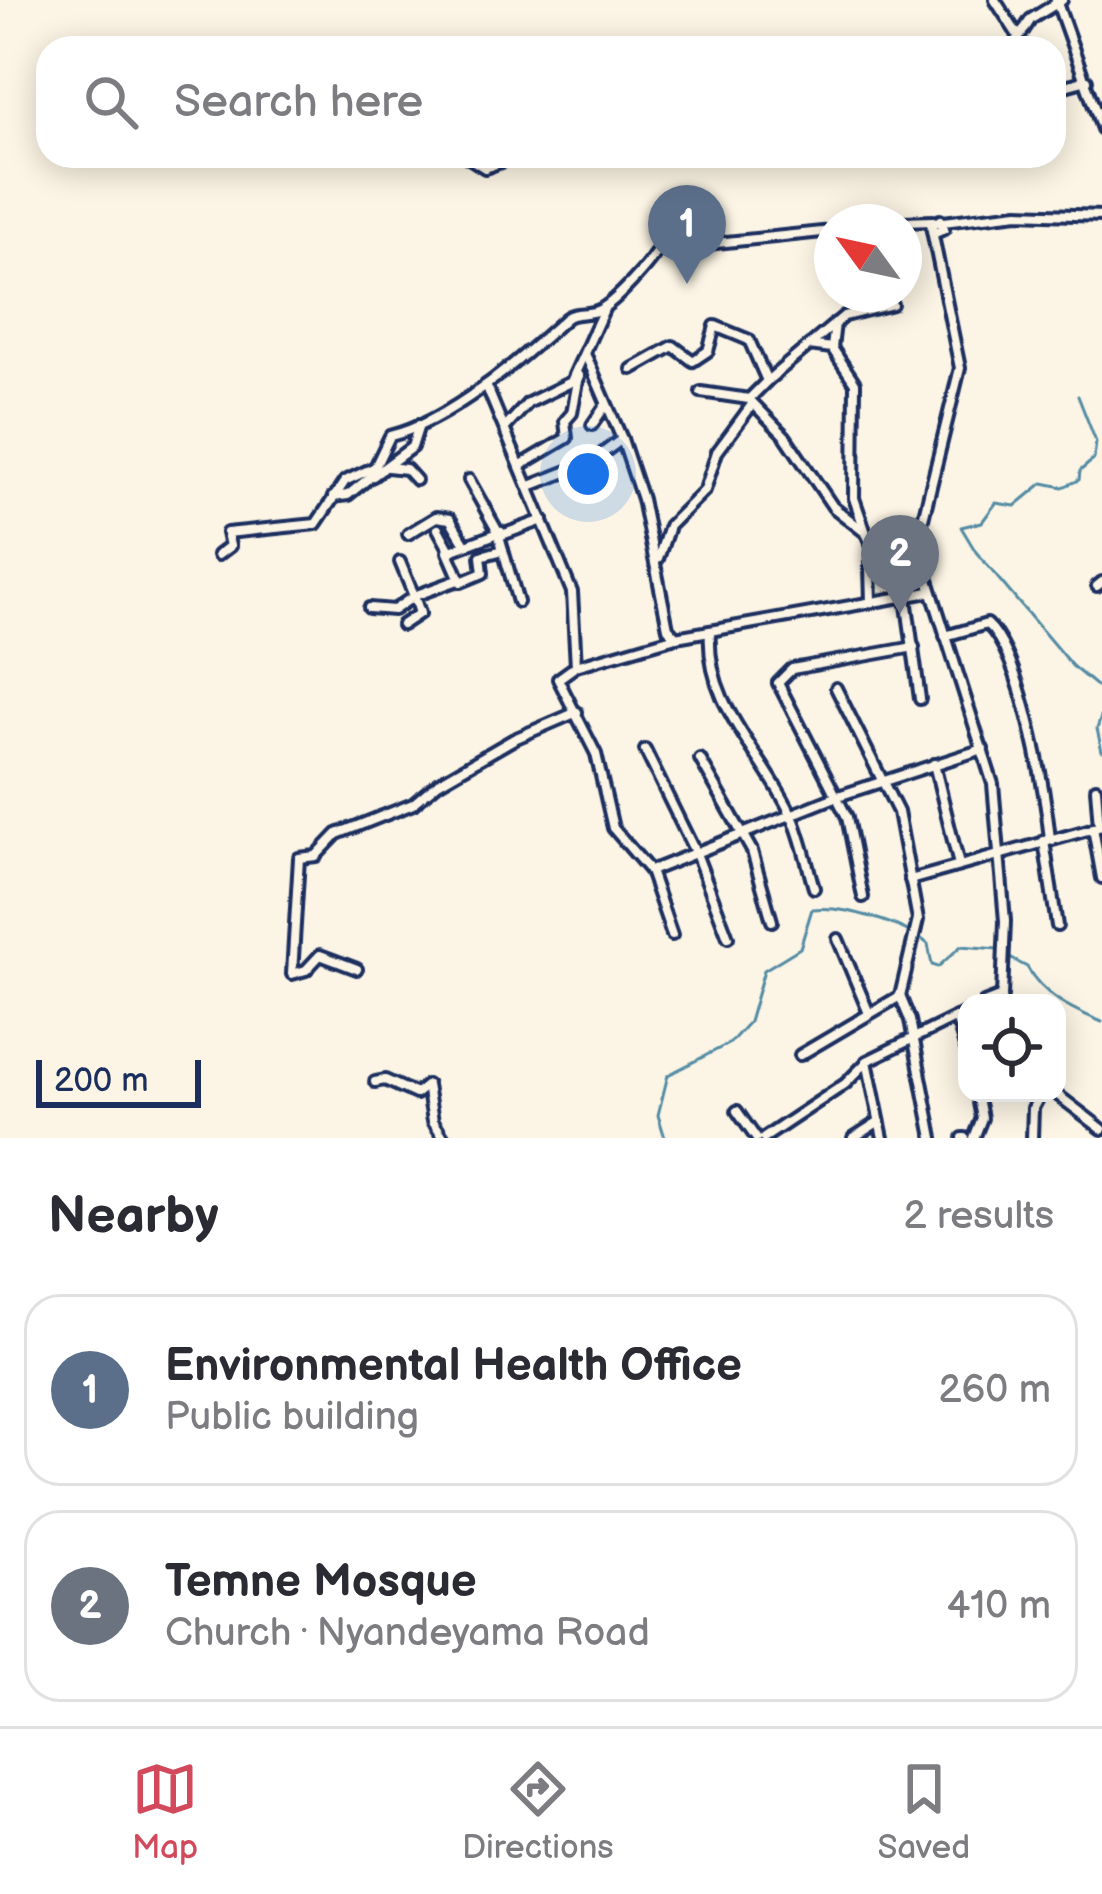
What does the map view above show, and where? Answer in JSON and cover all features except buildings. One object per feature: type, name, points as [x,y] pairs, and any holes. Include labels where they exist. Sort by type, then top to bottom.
[{"type":"street","points":[[995,0],[1018,36]]},
{"type":"street","points":[[1020,36],[1031,19],[1058,1],[1102,129]]},
{"type":"street","points":[[1066,86],[1087,80]]},
{"type":"street","points":[[922,222],[998,214],[1102,216]]},
{"type":"street","points":[[938,222],[944,229],[935,232],[960,368],[922,523],[921,558],[983,749],[1001,852],[1004,994]]},
{"type":"street","points":[[523,464],[567,438],[565,421],[572,413],[605,308],[658,249],[814,234]]},
{"type":"street","points":[[374,472],[382,443],[486,385],[542,345],[570,314],[605,308]]},
{"type":"street","points":[[657,564],[669,526],[705,490],[718,452],[767,381],[844,316],[860,312]]},
{"type":"street","points":[[836,323],[832,348],[855,383],[850,427],[854,498],[880,562],[870,566],[871,602]]},
{"type":"street","points":[[632,369],[673,346],[692,361],[708,351],[716,326],[749,340],[767,381]]},
{"type":"street","points":[[808,344],[832,348]]},
{"type":"street","points":[[586,357],[606,405],[605,416],[622,439],[657,564],[668,628],[676,637]]},
{"type":"street","points":[[506,427],[528,403],[567,386],[586,357]]},
{"type":"street","points":[[486,385],[523,464],[575,604],[571,647],[575,666]]},
{"type":"street","points":[[701,392],[750,403],[785,436],[833,507],[866,533]]},
{"type":"street","points":[[592,425],[605,416]]},
{"type":"street","points":[[218,555],[230,546],[227,533],[316,524],[345,482],[388,466],[412,447],[419,425]]},
{"type":"street","points":[[530,486],[591,462],[622,439]]},
{"type":"street","points":[[388,466],[406,469],[416,480]]},
{"type":"street","points":[[470,480],[499,532],[518,602]]},
{"type":"street","points":[[408,534],[436,517],[450,519],[464,542]]},
{"type":"street","points":[[449,549],[543,520]]},
{"type":"street","points":[[439,529],[458,580]]},
{"type":"street","points":[[369,608],[394,610],[414,596],[483,573],[481,556],[503,550]]},
{"type":"street","points":[[400,562],[420,613],[402,625]]},
{"type":"street","points":[[672,935],[650,871],[613,828],[596,754],[558,680],[575,666],[676,637],[930,592]]},
{"type":"street","points":[[906,598],[920,699]]},
{"type":"street","points":[[945,636],[980,623],[993,628],[1002,645],[1040,760],[1058,926]]},
{"type":"street","points":[[710,631],[709,656],[721,697],[792,816],[814,888]]},
{"type":"street","points":[[863,897],[838,796],[780,693],[780,677],[792,669],[914,647]]},
{"type":"street","points":[[836,688],[886,780],[910,880],[916,939],[900,996],[933,1138]]},
{"type":"street","points":[[357,969],[320,955],[306,970],[292,974],[299,858],[316,856],[337,834],[413,804],[514,739],[578,712]]},
{"type":"street","points":[[650,871],[838,796],[983,749]]},
{"type":"street","points":[[645,750],[697,856],[728,937]]},
{"type":"street","points":[[700,759],[743,836],[772,921]]},
{"type":"street","points":[[934,764],[959,865]]},
{"type":"street","points":[[1096,788],[1102,878]]},
{"type":"street","points":[[910,880],[1098,826]]},
{"type":"street","points":[[838,939],[868,1011]]},
{"type":"street","points":[[800,1055],[900,996]]},
{"type":"street","points":[[737,1111],[760,1138],[845,1084],[867,1061],[956,1017],[958,1024]]},
{"type":"street","points":[[867,1061],[883,1138]]},
{"type":"street","points":[[375,1082],[385,1080],[416,1094],[428,1085],[434,1120],[444,1138]]},
{"type":"street","points":[[1066,1101],[1102,1129]]},
{"type":"street","points":[[968,1138],[982,1118],[979,1102]]},
{"type":"street","points":[[1032,1138],[1036,1102]]},
{"type":"street","points":[[853,1138],[878,1122]]},
{"type":"waterway","points":[[1078,396],[1096,442],[1094,459],[1080,471],[1079,480],[1063,487],[1043,483],[1015,506],[996,503],[982,522],[961,527],[976,552],[1072,666],[1102,691]]},
{"type":"waterway","points":[[1102,714],[1097,729],[1102,751]]},
{"type":"waterway","points":[[665,1138],[658,1115],[668,1075],[730,1043],[749,1022],[764,970],[800,948],[812,909],[856,913],[889,923],[928,944],[932,965],[938,967],[961,946],[998,949]]},
{"type":"waterway","points":[[1008,957],[1027,967],[1059,1000],[1102,1022]]},
{"type":"place","name":"Environmental Health Office","points":[[687,284]]},
{"type":"place","name":"Temne Mosque","points":[[900,614]]}]
